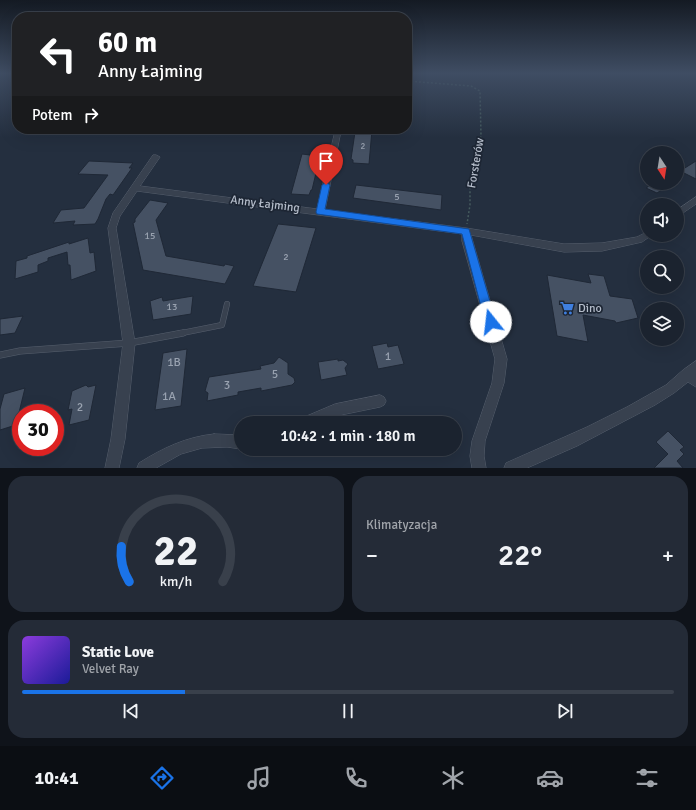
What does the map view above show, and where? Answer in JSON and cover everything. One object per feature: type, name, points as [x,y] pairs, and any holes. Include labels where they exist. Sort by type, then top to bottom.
[{"type":"street","points":[[320,212],[338,134]]},
{"type":"street","points":[[112,468],[119,431],[129,343],[112,228],[116,215],[156,157]]},
{"type":"street","name":"Anny Łajming","points":[[135,188],[466,231],[564,248],[602,247],[640,239]]},
{"type":"street","points":[[684,209],[696,200]]},
{"type":"street","points":[[466,231],[501,359],[502,370],[482,430],[477,453],[479,468]]},
{"type":"street","points":[[511,468],[594,431],[634,410],[693,374]]},
{"type":"street","points":[[322,416],[335,410],[380,401]]},
{"type":"street","points":[[144,468],[180,447],[202,441],[234,441]]},
{"type":"lane","points":[[0,355],[20,351],[129,343],[222,325],[227,304]]},
{"type":"path","name":"Forsterów","points":[[466,231],[470,205],[470,186],[481,136],[480,95]]},
{"type":"building","points":[[355,134],[372,134],[369,164],[353,163],[353,160],[351,159]]},
{"type":"building","points":[[302,154],[318,156],[317,160],[319,160],[312,190],[309,195],[291,194]]},
{"type":"building","points":[[89,161],[133,163],[129,168],[132,168],[113,195],[110,194],[106,199],[95,224],[73,225],[75,221],[53,223],[61,210],[84,208],[108,175],[78,174]]},
{"type":"building","points":[[696,161],[696,179],[684,173],[684,168]]},
{"type":"building","points":[[356,185],[442,195],[441,210],[353,198]]},
{"type":"building","points":[[650,190],[662,190],[657,193]]},
{"type":"building","points":[[150,200],[168,203],[156,220],[166,256],[224,266],[225,264],[234,266],[225,284],[143,270],[133,223]]},
{"type":"building","points":[[278,224],[316,228],[296,292],[253,286]]},
{"type":"building","points":[[88,238],[90,253],[94,252],[96,271],[71,280],[67,252],[48,258],[48,261],[38,265],[38,272],[15,279],[16,261],[69,242],[69,244]]},
{"type":"building","points":[[588,274],[604,276],[610,296],[632,299],[638,318],[616,323],[615,321],[583,315],[588,342],[557,336],[547,275],[591,283]]},
{"type":"building","points":[[193,296],[191,314],[153,320],[150,301],[162,297],[163,301]]},
{"type":"building","points":[[23,316],[15,333],[0,335],[0,319]]},
{"type":"building","points":[[387,343],[388,347],[398,345],[404,364],[378,369],[372,346]]},
{"type":"building","points":[[187,349],[181,406],[155,410],[163,353]]},
{"type":"building","points":[[279,357],[288,363],[288,374],[294,378],[295,382],[292,385],[261,391],[261,388],[238,392],[238,395],[207,401],[208,393],[205,391],[209,377],[261,369],[260,366],[274,363]]},
{"type":"building","points":[[338,359],[338,361],[343,360],[348,364],[345,368],[347,375],[321,380],[318,362]]},
{"type":"building","points":[[86,385],[88,387],[96,385],[89,420],[69,425],[72,409],[68,410],[72,391]]},
{"type":"building","points":[[25,388],[21,404],[12,404],[12,426],[0,430],[0,409],[4,394]]},
{"type":"building","points":[[668,431],[684,447],[680,450],[684,454],[677,461],[683,468],[654,468],[668,454],[656,442]]},
{"type":"place","name":"Dino","points":[[567,308]]},
{"type":"route","points":[[326,185],[320,212],[466,231],[467,241],[491,322]]}]
